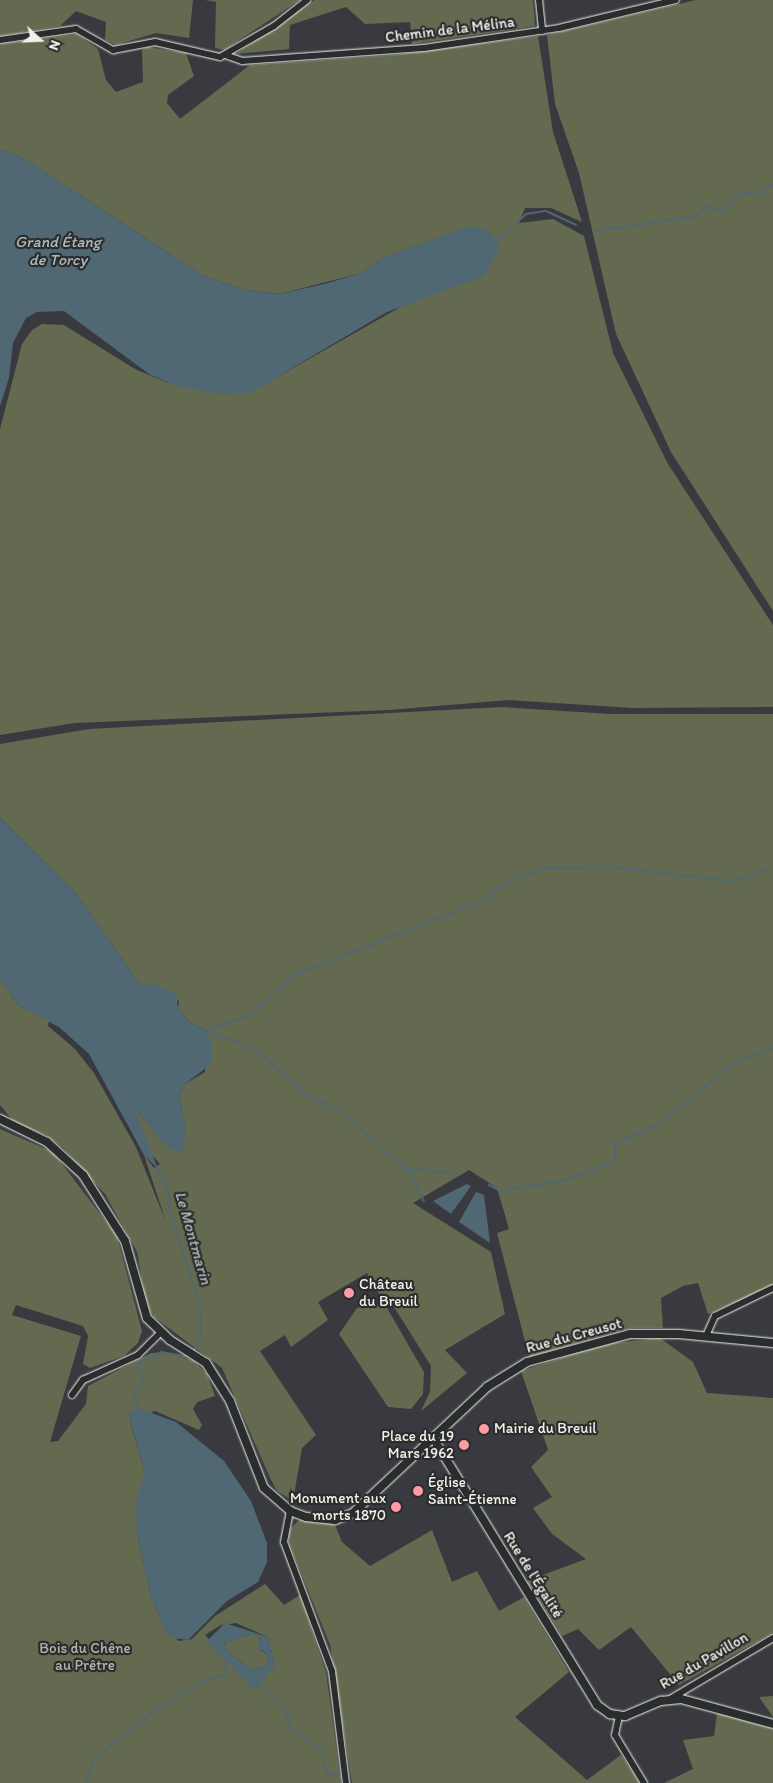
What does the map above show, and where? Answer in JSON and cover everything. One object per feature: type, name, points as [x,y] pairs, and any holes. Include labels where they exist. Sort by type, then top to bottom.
[{"type":"street","points":[[225,55],[307,0]]},
{"type":"street","points":[[538,0],[542,31]]},
{"type":"street","name":"Chemin de la Mélina","points":[[0,40],[76,29],[113,50],[155,42],[225,55],[242,61],[368,53],[542,31],[676,0]]},
{"type":"street","name":"Rue du Creusot","points":[[0,1119],[48,1142],[83,1176],[125,1241],[143,1311],[160,1333],[194,1353],[230,1401],[264,1488],[290,1511],[324,1520],[344,1517],[374,1496],[487,1387],[527,1362],[630,1334],[706,1336],[773,1342]]},
{"type":"street","points":[[706,1336],[715,1316],[773,1288]]},
{"type":"street","points":[[72,1395],[83,1380],[129,1360],[160,1333]]},
{"type":"street","name":"Rue de l'Égalité","points":[[433,1438],[597,1705],[619,1716]]},
{"type":"street","points":[[290,1511],[284,1542],[332,1671],[343,1772],[346,1783]]},
{"type":"street","name":"Rue du Pavillon","points":[[619,1716],[670,1699],[773,1638]]},
{"type":"street","points":[[670,1699],[773,1724]]},
{"type":"street","points":[[619,1716],[615,1735],[644,1783]]},
{"type":"green space","points":[[0,0],[193,0],[189,38],[156,33],[116,45],[105,40],[106,22],[76,11],[60,26],[0,36]]},
{"type":"green space","points":[[205,0],[300,0],[224,50],[215,48],[216,2]]},
{"type":"green space","points":[[314,0],[533,0],[535,26],[412,44],[410,22],[365,24],[346,7],[290,25],[289,49],[236,54]]},
{"type":"green space","points":[[696,0],[773,0],[773,611],[671,452],[616,334],[579,173],[555,104],[547,35]]},
{"type":"green space","points":[[77,34],[98,49],[106,80],[116,92],[143,82],[142,50],[147,47],[186,53],[194,76],[168,95],[167,103],[180,119],[250,65],[393,55],[538,36],[553,132],[582,222],[551,208],[525,208],[519,223],[553,219],[584,236],[613,353],[668,464],[773,625],[773,707],[633,708],[508,700],[389,710],[75,723],[0,735],[0,429],[22,344],[32,330],[42,324],[64,325],[135,369],[173,385],[272,380],[418,297],[438,238],[383,258],[361,273],[280,294],[244,290],[204,276],[21,157],[0,150],[0,44]]},
{"type":"green space","points":[[502,707],[611,714],[773,714],[773,1286],[708,1314],[698,1283],[683,1286],[661,1298],[663,1328],[629,1328],[529,1357],[497,1233],[509,1229],[497,1188],[469,1170],[413,1203],[491,1252],[505,1314],[445,1350],[467,1373],[421,1411],[430,1392],[431,1366],[389,1299],[381,1297],[367,1273],[318,1302],[328,1320],[291,1347],[285,1335],[260,1351],[316,1435],[302,1448],[293,1501],[277,1491],[270,1478],[222,1368],[154,1317],[146,1304],[137,1252],[105,1194],[63,1148],[46,1135],[15,1123],[0,1105],[0,978],[18,1005],[49,1021],[48,1026],[75,1049],[94,1073],[136,1147],[166,1222],[144,1155],[154,1168],[160,1164],[147,1149],[134,1108],[169,1148],[182,1143],[186,1133],[179,1096],[185,1084],[205,1072],[206,1030],[190,1023],[178,1008],[179,1001],[141,986],[75,892],[0,818],[0,744],[89,729]]},
{"type":"green space","name":"Bois du Chêne au Prêtre","points":[[0,1129],[53,1152],[117,1236],[142,1331],[138,1343],[124,1356],[90,1368],[83,1364],[88,1336],[83,1326],[16,1305],[12,1315],[81,1336],[50,1442],[58,1441],[86,1404],[88,1386],[151,1353],[166,1352],[193,1360],[207,1374],[215,1396],[197,1402],[193,1409],[202,1425],[199,1430],[155,1411],[130,1421],[145,1472],[137,1533],[151,1596],[165,1629],[179,1641],[192,1639],[215,1616],[265,1584],[284,1605],[300,1595],[326,1672],[341,1783],[0,1783]],"holes":[[[236,1623],[268,1637],[275,1665],[252,1687],[205,1635],[221,1625]]]},
{"type":"green space","points":[[374,1303],[387,1308],[424,1372],[423,1394],[411,1409],[388,1407],[339,1334],[357,1308]]},
{"type":"green space","points":[[660,1338],[693,1362],[707,1393],[773,1398],[773,1633],[679,1685],[631,1627],[599,1650],[578,1629],[562,1636],[527,1581],[586,1559],[552,1534],[533,1508],[552,1497],[531,1467],[548,1450],[521,1371],[604,1344]]},
{"type":"green space","points":[[299,1520],[335,1525],[342,1542],[370,1566],[432,1530],[452,1582],[477,1571],[499,1611],[524,1597],[569,1672],[515,1717],[587,1780],[621,1755],[640,1783],[352,1783],[330,1645],[289,1543],[289,1530]]},
{"type":"green space","points":[[253,1634],[259,1635],[260,1650],[268,1655],[267,1665],[253,1670],[228,1652],[224,1643]]},
{"type":"green space","points":[[773,1696],[773,1717],[759,1697]]},
{"type":"green space","points":[[717,1713],[773,1729],[773,1783],[664,1783],[693,1769],[683,1740],[714,1736]]},
{"type":"water","name":"Grand Étang de Torcy","points":[[0,150],[21,157],[204,276],[244,290],[280,294],[324,284],[361,273],[383,258],[470,226],[490,231],[498,244],[497,253],[484,276],[387,312],[250,393],[220,394],[173,385],[149,374],[64,311],[37,312],[26,318],[13,343],[9,378],[0,406]]},
{"type":"water","points":[[0,818],[75,892],[141,986],[149,983],[176,993],[178,1008],[190,1023],[206,1030],[212,1045],[211,1064],[185,1084],[179,1096],[186,1133],[182,1152],[169,1149],[134,1108],[158,1169],[144,1155],[89,1054],[59,1027],[18,1005],[0,978]]},
{"type":"water","points":[[467,1184],[471,1186],[451,1214],[433,1201]]},
{"type":"water","points":[[476,1192],[484,1195],[490,1243],[459,1222]]},
{"type":"water","points":[[138,1408],[176,1422],[224,1461],[251,1501],[267,1543],[267,1562],[258,1582],[227,1601],[188,1640],[172,1638],[165,1629],[151,1596],[137,1533],[136,1501],[145,1472],[128,1413]]},
{"type":"water","points":[[225,1623],[268,1637],[275,1665],[258,1687],[252,1687],[207,1641]],"holes":[[[253,1634],[260,1639],[257,1647],[268,1655],[267,1665],[253,1670],[228,1652],[224,1643]]]},
{"type":"waterway","points":[[596,231],[697,216],[704,206],[722,212],[741,193],[762,192],[773,185]]},
{"type":"waterway","points":[[496,242],[526,214],[546,211],[576,225]]},
{"type":"waterway","points":[[205,1031],[251,1015],[292,976],[485,900],[505,884],[544,868],[612,867],[721,880],[744,879],[768,869]]},
{"type":"waterway","points":[[206,1030],[255,1049],[308,1096],[339,1110],[405,1168],[458,1174]]},
{"type":"waterway","points":[[489,1185],[501,1191],[567,1180],[615,1161],[615,1144],[659,1124],[733,1064],[773,1048]]},
{"type":"waterway","name":"Le Montmarin","points":[[157,1168],[169,1193],[169,1206],[201,1311],[201,1339],[192,1353]]},
{"type":"waterway","points":[[408,1170],[424,1201]]},
{"type":"waterway","name":"Le Montmarin","points":[[139,1408],[134,1392],[144,1383],[136,1365],[161,1352],[190,1357]]},
{"type":"waterway","points":[[86,1783],[95,1758],[158,1708],[211,1678],[225,1675],[226,1662]]},
{"type":"waterway","name":"Le Montmarin","points":[[258,1684],[286,1712],[292,1729],[322,1752],[326,1773],[343,1777]]},
{"type":"place","name":"Château du Breuil","points":[[349,1293]]},
{"type":"place","name":"Mairie du Breuil","points":[[484,1429]]},
{"type":"place","name":"Place du 19 Mars 1962","points":[[464,1445]]},
{"type":"place","name":"Église Saint-Étienne","points":[[418,1491]]},
{"type":"place","name":"Monument aux morts 1870","points":[[396,1507]]}]
